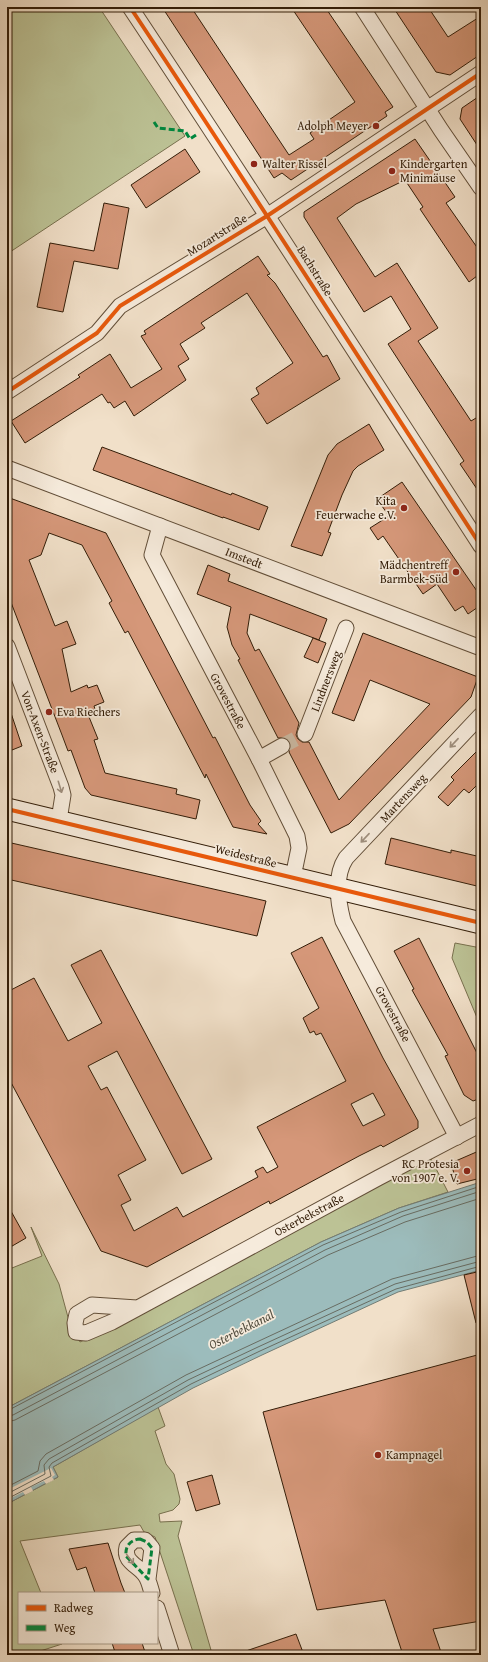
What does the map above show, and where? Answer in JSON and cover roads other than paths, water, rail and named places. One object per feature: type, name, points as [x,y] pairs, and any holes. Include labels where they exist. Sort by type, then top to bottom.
[{"type":"street","name":"Bachstraße","points":[[130,7],[481,546]]},
{"type":"street","points":[[362,7],[481,188]]},
{"type":"street","name":"Mozartstraße","points":[[7,392],[97,333],[120,306],[267,216],[481,73]]},
{"type":"street","name":"Imstedt","points":[[7,468],[481,648]]},
{"type":"street","name":"Grovestraße","points":[[160,526],[152,555],[259,759],[297,836],[299,848],[293,877]]},
{"type":"street","name":"Lindnersweg","points":[[305,734],[346,628]]},
{"type":"street","name":"Von-Axen-Straße","points":[[7,646],[61,787],[63,795],[59,820]]},
{"type":"street","name":"Martensweg","points":[[339,889],[342,867],[346,858],[481,715]]},
{"type":"street","points":[[259,759],[282,746]]},
{"type":"street","name":"Weidestraße","points":[[7,809],[59,820],[481,923]]},
{"type":"street","name":"Grovestraße","points":[[339,889],[338,901],[343,921],[457,1137]]},
{"type":"street","name":"Osterbekstraße","points":[[138,1308],[481,1124]]},
{"type":"street","points":[[158,1611],[172,1655]]},
{"type":"water","name":"Osterbekkanal","points":[[481,1182],[481,1270],[398,1292],[193,1388],[53,1467],[58,1477],[7,1504],[7,1408],[321,1242],[399,1208]]},
{"type":"tunnel","points":[[282,746],[305,734]]},
{"type":"place","name":"Adolph Meyer","points":[[376,126]]},
{"type":"place","name":"Walter Rissel","points":[[254,164]]},
{"type":"place","name":"Kindergarten Minimäuse","points":[[392,171]]},
{"type":"place","name":"Kita Feuerwache e.V.","points":[[404,508]]},
{"type":"place","name":"Mädchentreff Barmbek-Süd","points":[[456,572]]},
{"type":"place","name":"Eva Riechers","points":[[49,712]]},
{"type":"place","name":"RC Protesia von 1907 e. V.","points":[[467,1171]]},
{"type":"place","name":"Kampnagel","points":[[378,1455]]}]
